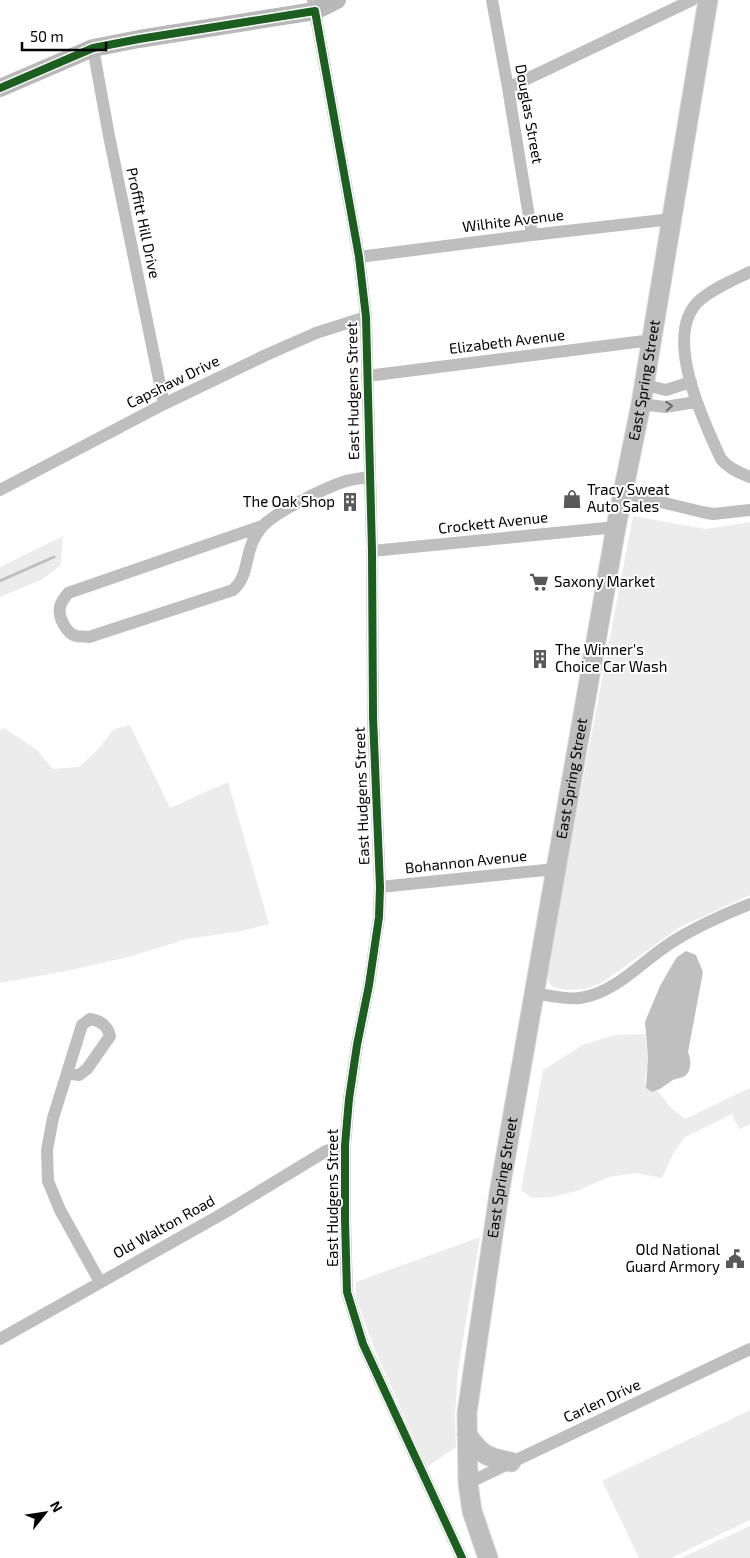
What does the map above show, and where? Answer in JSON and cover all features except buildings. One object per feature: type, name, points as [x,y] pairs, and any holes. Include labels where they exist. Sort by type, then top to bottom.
[{"type":"main road","name":"East Spring Street","points":[[488,1558],[472,1511],[468,1483],[467,1413],[498,1200],[616,527],[642,404],[708,0]]},
{"type":"main road","points":[[467,1435],[479,1450],[488,1457],[511,1462]]},
{"type":"street","points":[[0,88],[93,48],[337,0]]},
{"type":"street","name":"Douglas Street","points":[[492,0],[532,234]]},
{"type":"street","points":[[508,88],[692,0]]},
{"type":"street","name":"East Hudgens Street","points":[[314,5],[359,257],[366,317],[372,551],[373,717],[380,887],[379,917],[355,1054],[345,1145],[347,1292],[363,1344],[462,1558]]},
{"type":"street","name":"Proffitt Hill Drive","points":[[93,48],[164,404]]},
{"type":"street","name":"Wilhite Avenue","points":[[359,257],[532,234],[672,219]]},
{"type":"street","points":[[750,272],[725,283],[699,301],[689,316],[683,332],[688,372],[696,402],[721,459],[736,472],[750,477]]},
{"type":"street","name":"Capshaw Drive","points":[[0,490],[164,404],[266,355],[316,333],[366,317]]},
{"type":"street","name":"Elizabeth Avenue","points":[[367,376],[652,340]]},
{"type":"street","points":[[645,385],[666,390],[691,382]]},
{"type":"street","points":[[642,404],[665,407],[696,402]]},
{"type":"street","points":[[262,526],[248,553],[244,576],[240,584],[233,590],[88,637],[76,636],[66,629],[61,619],[59,608],[68,593],[262,526],[299,502],[321,491],[346,482],[369,477]]},
{"type":"street","points":[[624,493],[713,514],[750,510]]},
{"type":"street","name":"Crockett Avenue","points":[[372,551],[616,527]]},
{"type":"street","name":"Bohannon Avenue","points":[[380,887],[556,869]]},
{"type":"street","points":[[534,993],[578,998],[600,993],[620,982],[676,939],[707,922],[750,904]]},
{"type":"street","points":[[67,1073],[53,1118],[47,1150],[48,1180],[60,1210],[100,1282]]},
{"type":"street","name":"Old Walton Road","points":[[0,1339],[222,1214],[326,1151],[345,1145]]},
{"type":"street","name":"Carlen Drive","points":[[468,1483],[750,1349]]},
{"type":"shaded area","points":[[633,516],[706,529],[750,522],[750,895],[680,927],[603,982],[585,989],[567,990],[552,987],[548,980],[547,969]]},
{"type":"shaded area","points":[[63,536],[61,565],[43,579],[0,597],[0,567]]},
{"type":"shaded area","points":[[130,725],[170,808],[228,782],[269,924],[242,931],[187,939],[128,957],[0,983],[0,730],[4,728],[37,750],[53,769],[79,767],[98,749],[114,729]]},
{"type":"shaded area","points":[[686,951],[696,955],[703,972],[688,1052],[690,1068],[685,1076],[673,1080],[652,1092],[646,1088],[648,1057],[645,1022],[660,986],[677,957]]},
{"type":"shaded area","points":[[645,1034],[648,1057],[646,1088],[652,1092],[658,1091],[670,1107],[685,1119],[750,1088],[750,1124],[739,1129],[732,1114],[685,1137],[673,1154],[662,1178],[636,1173],[609,1177],[577,1191],[551,1197],[532,1198],[521,1190],[543,1070],[584,1044],[616,1035]]},
{"type":"shaded area","points":[[480,1237],[458,1371],[455,1414],[456,1447],[427,1467],[374,1348],[356,1298],[356,1282]]},
{"type":"shaded area","points":[[750,1410],[750,1520],[671,1558],[639,1558],[602,1481]]},
{"type":"shaded area","points":[[750,1526],[750,1558],[681,1558]]},
{"type":"waterway","points":[[0,581],[54,557]]},
{"type":"cycle path","points":[[0,88],[93,48],[315,11],[359,257],[366,317],[372,551],[373,717],[380,887],[379,917],[369,985],[357,1045],[349,1099],[345,1145],[347,1292],[363,1344],[462,1558]]},
{"type":"place","name":"Tracy Sweat Auto Sales","points":[[572,499]]},
{"type":"place","name":"The Oak Shop","points":[[350,502]]},
{"type":"place","name":"Saxony Market","points":[[539,582]]},
{"type":"place","name":"The Winner's Choice Car Wash","points":[[540,659]]},
{"type":"place","name":"Old National Guard Armory","points":[[735,1259]]}]
